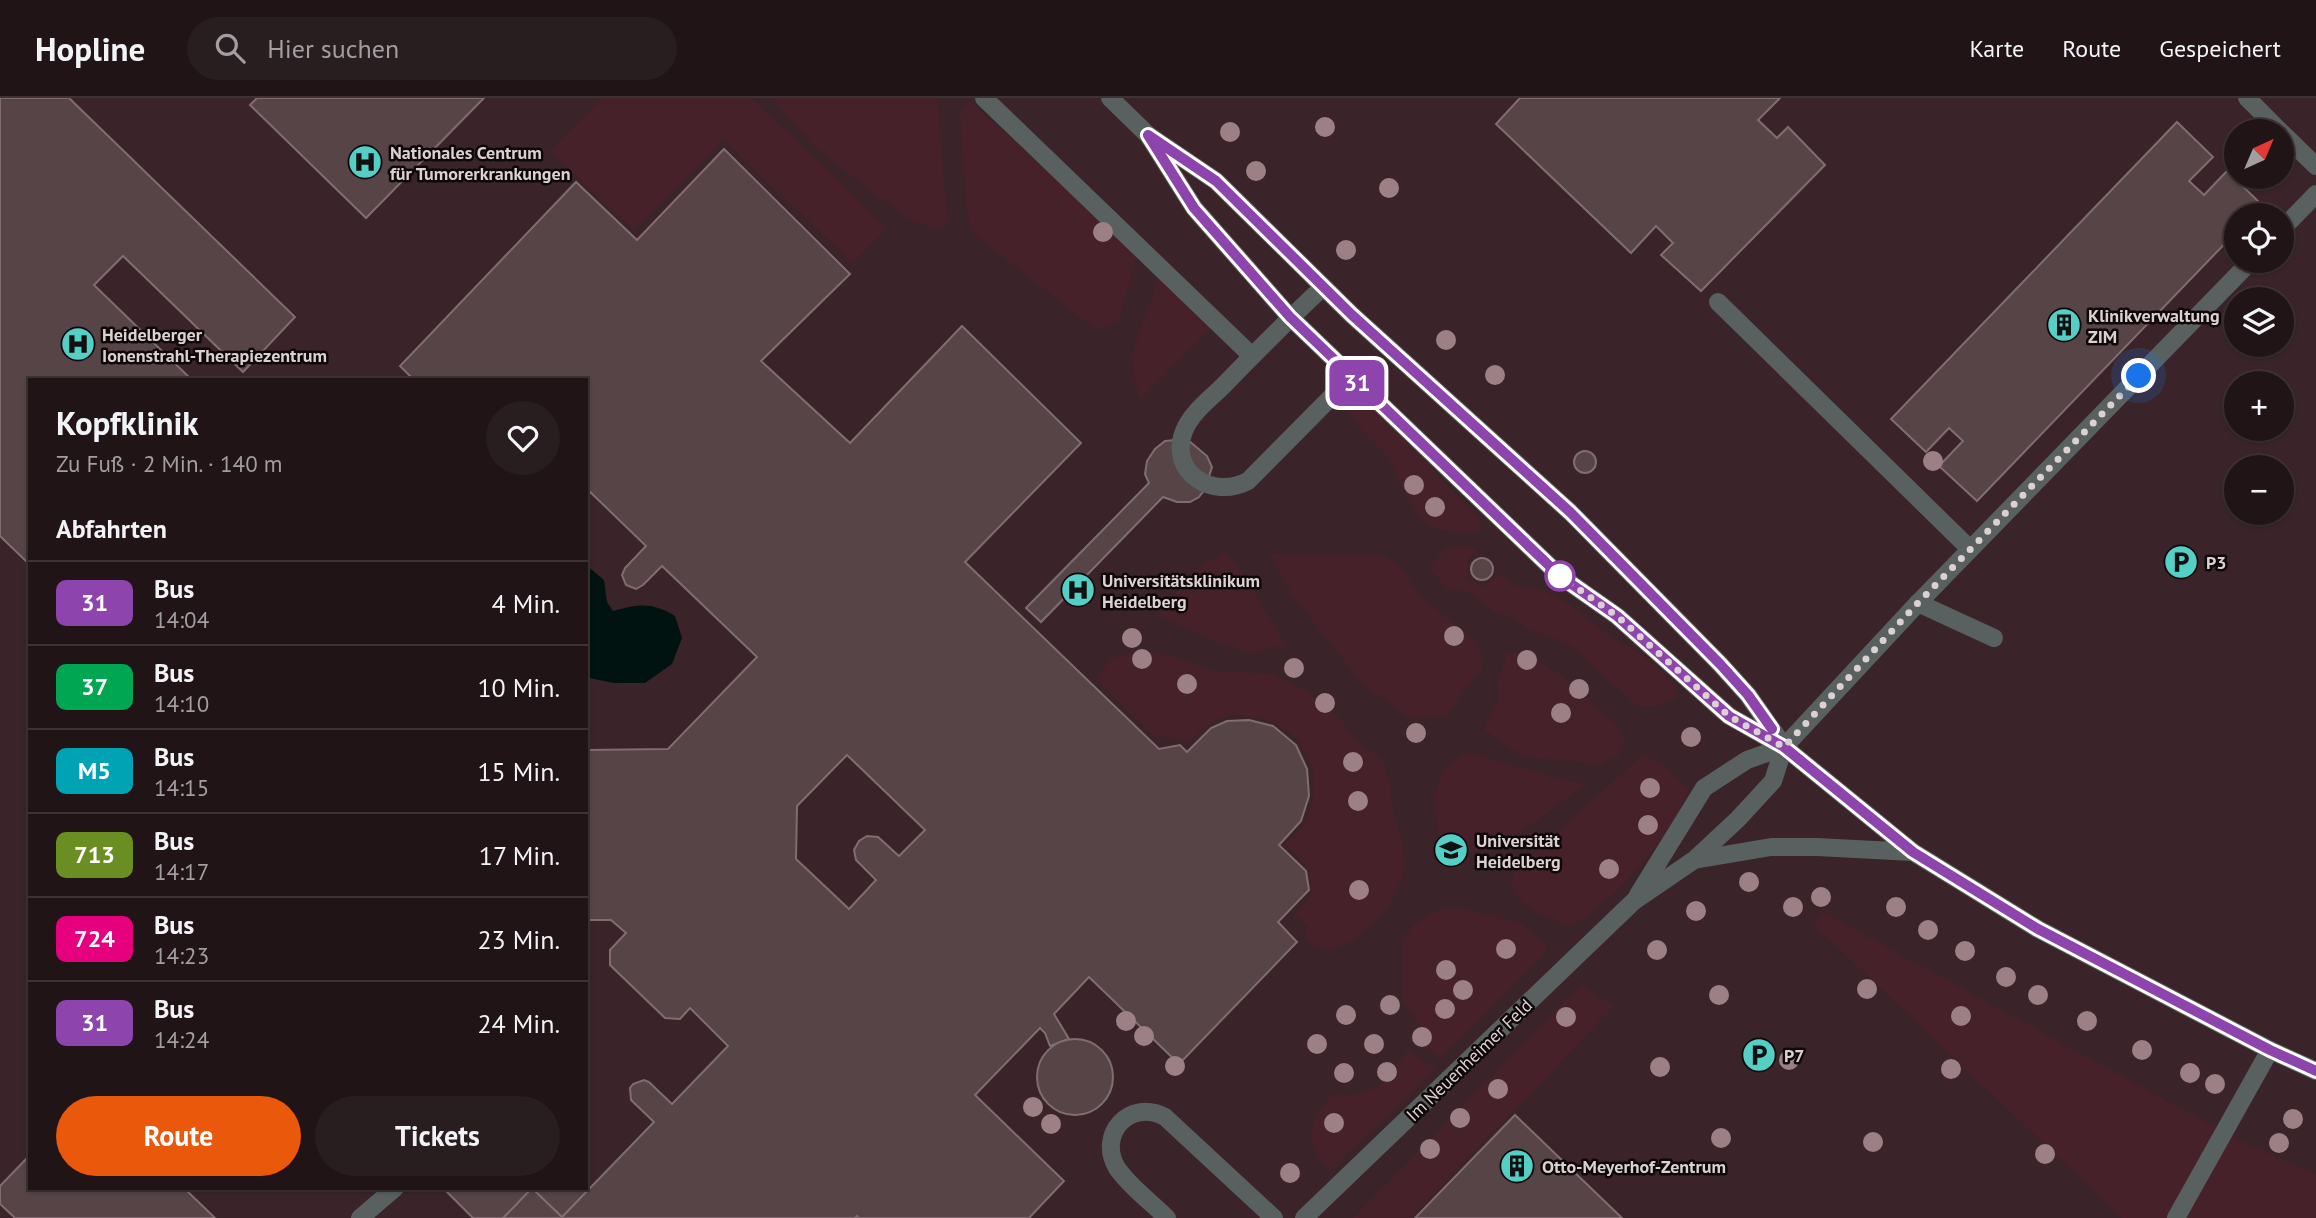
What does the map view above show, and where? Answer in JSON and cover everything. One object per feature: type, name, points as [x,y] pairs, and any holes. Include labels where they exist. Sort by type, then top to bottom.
[{"type":"street","points":[[984,98],[1252,356]]},
{"type":"street","name":"Im Neuenheimer Feld","points":[[1110,98],[1148,135],[1216,181],[1323,288],[1570,512],[1720,664],[1748,695],[1784,747]]},
{"type":"street","points":[[2247,98],[2268,119]]},
{"type":"street","name":"Im Neuenheimer Feld","points":[[1148,135],[1194,208],[1290,317],[1560,576],[1617,616],[1729,716],[1784,747],[1913,852],[2038,929],[2270,1050],[2316,1071]]},
{"type":"street","points":[[2294,145],[2316,166]]},
{"type":"street","points":[[2294,217],[2316,194]]},
{"type":"street","points":[[1784,747],[1918,603],[2239,273]]},
{"type":"street","points":[[1323,288],[1290,317],[1192,418],[1184,432],[1181,448],[1185,465],[1195,478],[1209,486],[1225,489],[1248,481],[1351,377]]},
{"type":"street","points":[[1717,302],[1970,549]]},
{"type":"street","points":[[1918,603],[1994,638]]},
{"type":"street","name":"Im Neuenheimer Feld","points":[[1304,1218],[1634,901],[1694,860],[1738,819],[1773,780],[1784,747]]},
{"type":"street","name":"Im Neuenheimer Feld","points":[[1634,901],[1704,788],[1747,760],[1784,747]]},
{"type":"street","name":"Im Neuenheimer Feld","points":[[1694,860],[1771,848],[1817,847],[1913,852]]},
{"type":"street","points":[[2176,1218],[2270,1050]]},
{"type":"street","points":[[1167,1218],[1118,1169],[1112,1157],[1114,1134],[1129,1114],[1141,1111],[1156,1112],[1165,1117],[1274,1218]]},
{"type":"street","points":[[360,1218],[393,1190]]},
{"type":"shaded area","name":"Universität Heidelberg","points":[[0,98],[2316,98],[2316,1218],[0,1218]]},
{"type":"shaded area","points":[[602,98],[751,98],[887,228],[853,263],[723,139],[633,229],[550,151]]},
{"type":"shaded area","points":[[772,98],[937,98],[948,223],[941,231],[913,221],[813,145]]},
{"type":"shaded area","points":[[969,100],[1088,208],[1136,257],[1119,321],[1095,329],[973,233],[967,210],[960,114]]},
{"type":"shaded area","points":[[1159,277],[1215,324],[1140,400],[1132,353]]},
{"type":"shaded area","points":[[1362,400],[1372,405],[1404,435],[1442,481],[1479,516],[1482,529],[1466,534],[1435,529],[1418,514],[1388,456],[1364,432],[1346,408],[1351,401]]},
{"type":"shaded area","points":[[1470,546],[1479,553],[1468,559],[1467,579],[1483,586],[1502,573],[1516,586],[1544,591],[1569,604],[1609,636],[1643,655],[1676,685],[1676,698],[1658,706],[1639,707],[1570,645],[1528,630],[1513,617],[1494,612],[1469,592],[1448,589],[1429,569],[1444,549]]},
{"type":"shaded area","points":[[1225,552],[1246,578],[1286,645],[1249,652],[1212,641],[1159,616],[1195,571]]},
{"type":"shaded area","points":[[1270,554],[1385,556],[1400,567],[1420,596],[1478,643],[1483,669],[1463,691],[1447,715],[1410,718],[1363,684],[1293,596]]},
{"type":"shaded area","points":[[588,567],[604,580],[607,602],[613,611],[645,606],[659,608],[675,616],[682,638],[672,664],[645,683],[614,683],[589,678]]},
{"type":"shaded area","points":[[1141,650],[1174,657],[1215,671],[1272,674],[1309,693],[1338,717],[1360,743],[1382,759],[1402,840],[1405,870],[1389,908],[1352,941],[1331,950],[1312,945],[1304,934],[1308,927],[1294,914],[1312,894],[1309,869],[1285,844],[1305,825],[1313,800],[1313,770],[1300,741],[1270,720],[1233,714],[1211,723],[1188,743],[1175,738],[1154,736],[1096,678],[1112,658]]},
{"type":"shaded area","points":[[1508,653],[1526,654],[1558,673],[1614,722],[1625,740],[1618,756],[1601,764],[1524,757],[1483,729],[1499,700],[1497,682]]},
{"type":"shaded area","points":[[1466,753],[1585,785],[1497,850],[1453,854],[1439,840],[1434,797],[1444,768]]},
{"type":"shaded area","points":[[1642,755],[1666,767],[1689,790],[1655,848],[1604,903],[1569,926],[1543,916],[1527,906],[1514,893],[1510,884],[1516,870]]},
{"type":"shaded area","points":[[1440,909],[1464,909],[1522,924],[1545,944],[1545,954],[1441,1058],[1420,1044],[1416,1037],[1420,1027],[1403,1001],[1403,943],[1413,925]]},
{"type":"shaded area","points":[[1823,912],[2235,1138],[2316,1174],[2316,1218],[2122,1218],[1813,924]]},
{"type":"shaded area","points":[[1581,985],[1614,1006],[1411,1218],[1353,1218]]},
{"type":"shaded area","points":[[1409,1050],[1436,1069],[1330,1170],[1315,1150],[1312,1141],[1313,1123],[1318,1114],[1332,1094],[1354,1095],[1378,1087]]},
{"type":"building","name":"Heidelberger Ionenstrahl-Therapiezentrum","points":[[0,98],[69,98],[295,317],[243,372],[123,256],[94,285],[190,378],[28,378],[28,563],[0,536]]},
{"type":"building","name":"Nationales Centrum für Tumorerkrankungen","points":[[257,98],[484,98],[366,218],[250,105]]},
{"type":"building","points":[[1520,98],[1780,98],[1758,120],[1777,138],[1788,127],[1825,165],[1701,291],[1661,255],[1673,243],[1656,226],[1631,253],[1496,124]]},
{"type":"building","name":"Klinikverwaltung ZIM","points":[[2177,122],[2213,157],[2189,181],[2204,195],[2224,174],[2224,189],[2246,189],[2260,203],[2224,203],[2224,244],[1977,501],[1939,466],[1963,441],[1949,428],[1926,452],[1891,419]]},
{"type":"building","points":[[724,149],[850,274],[761,361],[850,443],[962,326],[1081,443],[965,562],[1159,749],[1180,745],[1187,752],[1211,728],[1227,721],[1249,720],[1273,726],[1296,745],[1307,769],[1309,796],[1301,821],[1279,845],[1306,871],[1309,890],[1278,922],[1297,942],[1179,1064],[1089,977],[1054,1014],[1069,1039],[1050,1046],[1040,1028],[975,1095],[1064,1181],[1029,1218],[503,1218],[530,1190],[534,1190],[562,1217],[654,1122],[631,1100],[630,1088],[633,1084],[644,1080],[649,1082],[672,1104],[728,1046],[690,1008],[680,1019],[665,1018],[610,965],[610,950],[626,933],[611,920],[588,920],[588,750],[668,749],[757,657],[662,566],[636,589],[626,585],[622,575],[625,568],[646,546],[588,490],[588,378],[412,378],[400,366],[576,182],[637,240]],"holes":[[[847,755],[925,830],[899,856],[878,837],[867,836],[859,841],[854,850],[856,860],[876,880],[849,909],[796,859],[797,806]]]},
{"type":"building","points":[[1165,441],[1189,441],[1207,456],[1212,467],[1205,489],[1199,497],[1190,502],[1177,502],[1163,497],[1041,622],[1026,608],[1149,483],[1145,474],[1147,461],[1155,449]]},
{"type":"building","points":[[1585,451],[1593,454],[1596,462],[1593,470],[1585,473],[1577,470],[1574,462],[1577,454]]},
{"type":"building","points":[[1482,558],[1490,561],[1493,569],[1490,577],[1482,580],[1474,577],[1471,569],[1474,561]]},
{"type":"building","points":[[1068,1039],[1082,1039],[1096,1045],[1107,1056],[1113,1077],[1110,1092],[1102,1104],[1082,1115],[1068,1115],[1054,1109],[1043,1098],[1037,1084],[1037,1070],[1043,1056],[1054,1045]]},
{"type":"building","name":"Otto-Meyerhof-Zentrum","points":[[1515,1115],[1622,1218],[1415,1218]]},
{"type":"building","points":[[28,1157],[28,1190],[186,1190],[215,1218],[15,1218],[0,1204],[0,1186]]},
{"type":"building","points":[[445,1190],[530,1190],[503,1218],[473,1218]]},
{"type":"building","points":[[534,1190],[588,1190],[562,1217]]},
{"type":"bus line","name":"31","points":[[1772,729],[1748,695],[1720,664],[1570,512],[1323,288],[1216,181],[1148,135],[1194,208],[1290,317],[1560,576],[1617,616],[1729,716],[1784,747],[1913,852],[2038,929],[2270,1050],[2316,1071]]},
{"type":"place","name":"Nationales Centrum für Tumorerkrankungen","points":[[365,162]]},
{"type":"place","name":"Klinikverwaltung ZIM","points":[[2064,325]]},
{"type":"place","name":"Heidelberger Ionenstrahl-Therapiezentrum","points":[[78,344]]},
{"type":"place","name":"P3","points":[[2181,562]]},
{"type":"place","name":"Universitätsklinikum Heidelberg","points":[[1078,590]]},
{"type":"place","name":"Universität Heidelberg","points":[[1451,850]]},
{"type":"place","name":"P7","points":[[1759,1055]]},
{"type":"place","name":"Otto-Meyerhof-Zentrum","points":[[1517,1166]]},
{"type":"route","points":[[1560,576],[1617,616],[1729,716],[1784,747],[1918,603],[2139,376]]}]
